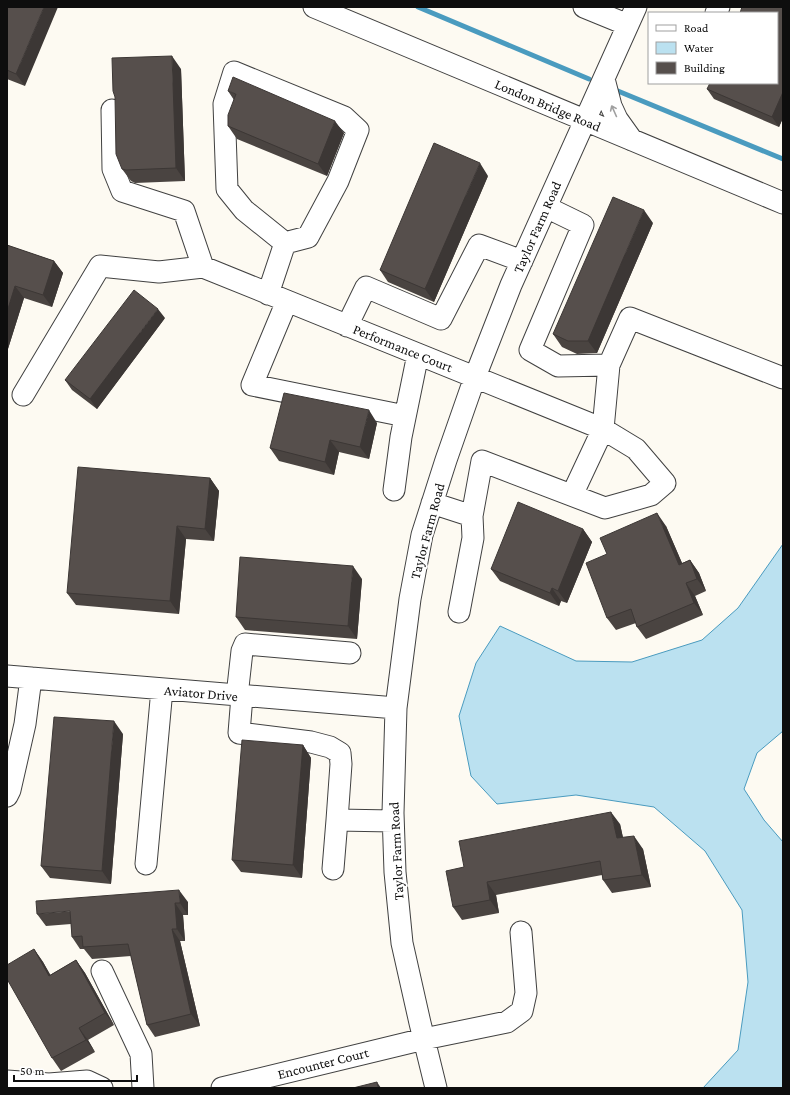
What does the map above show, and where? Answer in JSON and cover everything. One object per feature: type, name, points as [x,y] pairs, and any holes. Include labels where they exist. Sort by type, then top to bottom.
[{"type":"street","name":"London Bridge Road","points":[[314,7],[585,121],[783,202]]},
{"type":"street","points":[[584,7],[632,16]]},
{"type":"street","name":"Taylor Farm Road","points":[[436,1088],[402,943],[395,872],[393,822],[396,708],[410,599],[422,535],[475,378],[522,261],[632,16]]},
{"type":"street","points":[[234,72],[344,117],[358,130],[338,181],[308,236],[285,243],[244,210],[228,189],[224,104],[234,72]]},
{"type":"street","points":[[604,79],[614,112],[632,140]]},
{"type":"street","points":[[23,395],[100,266],[159,272],[203,267],[184,211],[122,192],[113,168],[112,110]]},
{"type":"street","points":[[546,207],[583,225],[530,350],[558,366],[609,365]]},
{"type":"street","points":[[285,243],[277,297],[252,385],[406,416]]},
{"type":"street","points":[[347,326],[366,286],[441,319],[479,244],[522,261]]},
{"type":"street","name":"Performance Court","points":[[203,267],[603,429],[636,449],[665,483],[651,495],[605,508],[572,495]]},
{"type":"street","points":[[459,612],[473,538],[472,516],[482,461],[572,495],[603,429],[609,365],[630,318],[783,378]]},
{"type":"street","points":[[394,490],[418,354]]},
{"type":"street","points":[[432,503],[472,516]]},
{"type":"street","points":[[333,869],[341,764],[340,753],[330,747],[311,742],[239,733],[239,696],[242,651],[245,644],[350,653]]},
{"type":"street","name":"Aviator Drive","points":[[7,676],[162,690],[396,708]]},
{"type":"street","points":[[7,796],[10,790],[25,724],[31,678]]},
{"type":"street","points":[[146,864],[162,690]]},
{"type":"street","points":[[337,820],[393,822]]},
{"type":"street","name":"Encounter Court","points":[[222,1088],[424,1039],[507,1022],[522,1011],[526,993],[521,932]]},
{"type":"street","points":[[102,971],[141,1054],[143,1088]]},
{"type":"street","points":[[7,1080],[49,1084],[87,1081],[102,1088]]},
{"type":"water","points":[[783,544],[783,731],[757,753],[744,789],[764,820],[783,842],[783,1088],[703,1088],[738,1050],[748,982],[742,910],[705,851],[654,807],[576,795],[497,804],[471,776],[459,716],[476,663],[500,626],[576,661],[632,662],[702,640],[738,608]]},
{"type":"building","points":[[7,7],[44,7],[16,74],[7,70]]},
{"type":"building","points":[[742,7],[783,7],[783,92],[772,117],[707,89],[710,84],[778,84],[778,12],[740,12]]},
{"type":"building","points":[[172,56],[176,168],[122,169],[116,154],[115,97],[113,91],[112,58]]},
{"type":"building","points":[[233,77],[335,121],[318,164],[228,126],[228,115],[236,94],[228,91]]},
{"type":"building","points":[[434,143],[480,163],[425,289],[380,270]]},
{"type":"building","points":[[613,197],[644,210],[588,341],[568,341],[553,334]]},
{"type":"building","points":[[7,245],[54,261],[43,295],[15,286],[7,312]]},
{"type":"building","points":[[134,290],[158,309],[90,399],[65,380]]},
{"type":"building","points":[[284,393],[369,410],[360,447],[330,440],[325,462],[270,448]]},
{"type":"building","points":[[78,467],[210,478],[205,529],[177,526],[170,601],[67,593]]},
{"type":"building","points":[[518,502],[583,529],[558,591],[552,588],[550,593],[491,569]]},
{"type":"building","points":[[657,513],[679,565],[690,560],[697,579],[686,583],[694,603],[637,627],[631,609],[607,618],[586,563],[607,554],[600,538]]},
{"type":"building","points":[[240,557],[353,566],[348,626],[236,617]]},
{"type":"building","points":[[54,717],[114,721],[102,871],[41,866]]},
{"type":"building","points":[[242,740],[303,745],[293,865],[232,860]]},
{"type":"building","points":[[611,812],[617,838],[634,836],[642,875],[603,880],[600,861],[487,882],[490,900],[453,907],[446,871],[464,867],[459,841]]},
{"type":"building","points":[[179,890],[180,903],[175,903],[177,929],[172,929],[191,1014],[147,1025],[128,944],[83,947],[82,936],[72,937],[70,911],[37,914],[36,901]]},
{"type":"building","points":[[34,949],[49,976],[76,960],[105,1013],[79,1028],[86,1040],[52,1058],[7,979],[7,965]]},
{"type":"building","points":[[377,1082],[378,1088],[353,1088]]},
{"type":"waterway","points":[[418,7],[589,79]]},
{"type":"waterway","points":[[613,89],[783,159]]}]
